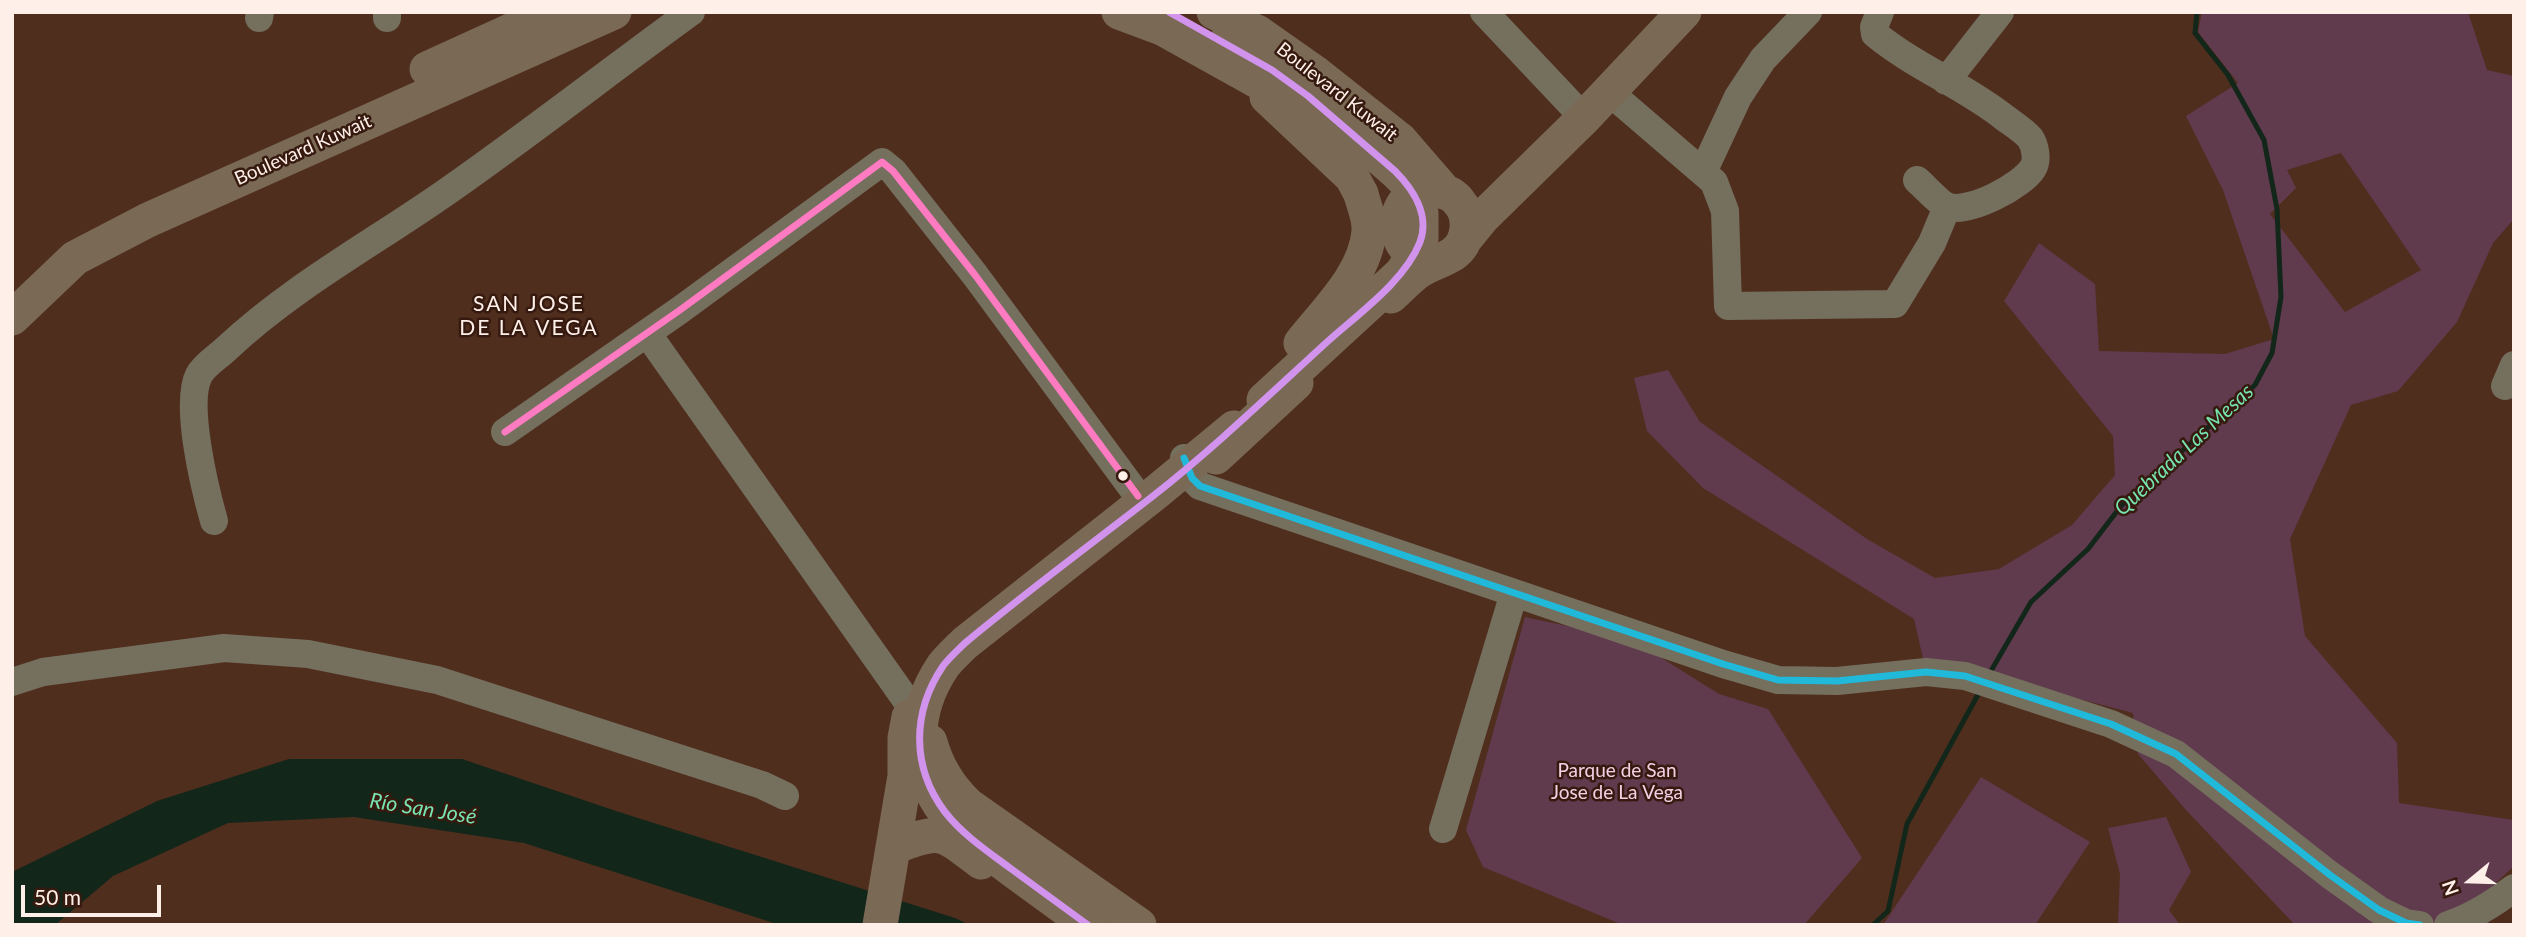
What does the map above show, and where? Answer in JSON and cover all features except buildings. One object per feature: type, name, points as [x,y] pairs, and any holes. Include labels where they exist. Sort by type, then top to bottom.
[{"type":"main road","name":"Boulevard Kuwait","points":[[12,284],[70,238],[142,199],[552,12]]},
{"type":"main road","name":"Boulevard Kuwait","points":[[12,318],[75,258],[148,220],[614,12]]},
{"type":"main road","name":"Boulevard Kuwait","points":[[1119,12],[1162,28],[1225,41],[1257,32],[1314,72],[1400,140],[1447,193]]},
{"type":"main road","points":[[1088,925],[979,845],[944,811],[921,762],[918,743],[924,704],[944,665],[965,643],[1234,428],[1401,274],[1421,239],[1422,225],[1417,199],[1408,184],[1395,171],[1308,96],[1272,70],[1225,41],[1169,12]]},
{"type":"main road","points":[[917,726],[949,677],[989,634],[1418,272],[1452,255],[1504,197],[1584,118],[1684,12]]},
{"type":"main road","name":"Boulevard Kuwait","points":[[1225,41],[1380,179],[1391,197],[1398,225]]},
{"type":"main road","points":[[1225,41],[1352,177],[1361,194],[1369,230],[1362,258],[1336,298],[1234,428]]},
{"type":"main road","points":[[880,925],[905,776],[917,726],[918,686],[931,664],[951,640],[976,617],[1138,496],[1188,468],[1320,331],[1389,252],[1403,206],[1411,197],[1421,191],[1433,190],[1476,198],[1504,197]]},
{"type":"main road","points":[[1447,193],[1459,202],[1466,213],[1468,226],[1465,239]]},
{"type":"main road","points":[[1398,225],[1408,251],[1416,257],[1436,261]]},
{"type":"main road","points":[[917,726],[952,790],[968,805],[1139,925]]},
{"type":"main road","points":[[893,856],[929,834],[950,838],[1069,925]]},
{"type":"street","points":[[214,521],[197,447],[195,400],[200,374],[240,336],[295,293],[443,195],[691,12]]},
{"type":"street","points":[[1485,12],[1584,118]]},
{"type":"street","points":[[1703,172],[1738,97],[1763,59],[1808,12]]},
{"type":"street","points":[[1880,12],[1874,27],[1875,34],[1993,108],[2032,140],[2036,161],[2032,170],[2011,188],[1987,200],[1957,208],[1947,207],[1917,180]]},
{"type":"street","points":[[1947,81],[2000,12]]},
{"type":"street","points":[[1608,91],[1714,182],[1725,211],[1728,306],[1895,304],[1932,243],[1947,207]]},
{"type":"street","points":[[505,432],[883,162],[975,275],[1138,496]]},
{"type":"street","points":[[647,332],[917,726]]},
{"type":"street","points":[[1188,468],[1200,486],[1269,511],[1723,664],[1778,680],[1837,681],[1926,672],[1985,682],[2112,724],[2176,754],[2330,875],[2379,910],[2406,923],[2420,925]]},
{"type":"street","points":[[1444,830],[1514,593]]},
{"type":"street","points":[[12,682],[43,672],[224,648],[308,654],[437,680],[762,785],[785,796]]},
{"type":"street","points":[[2448,925],[2465,920],[2494,904],[2514,888]]},
{"type":"green space","points":[[2202,12],[2468,12],[2487,70],[2514,76],[2514,219],[2493,243],[2457,322],[2398,391],[2351,405],[2290,539],[2305,636],[2397,743],[2399,803],[2514,820],[2514,866],[2480,898],[2490,925],[2295,925],[2186,810],[2138,754],[2133,713],[1923,658],[1914,619],[1703,488],[1647,431],[1634,378],[1668,370],[1700,422],[1867,539],[1935,578],[1999,569],[2072,525],[2115,475],[2113,436],[2004,301],[2039,243],[2095,284],[2099,351],[2225,354],[2274,339],[2223,190],[2186,116],[2238,83],[2198,32]],"holes":[[[2341,153],[2421,270],[2345,312],[2270,214],[2296,188],[2287,170]]]},
{"type":"green space","name":"Parque de San Jose de La Vega","points":[[1525,617],[1633,640],[1719,694],[1768,709],[1862,858],[1804,925],[1623,925],[1483,867],[1466,830]]},
{"type":"green space","points":[[1981,777],[2090,842],[2035,925],[1883,925]]},
{"type":"green space","points":[[2166,817],[2191,872],[2169,910],[2180,925],[2118,925],[2120,874],[2108,828]]},
{"type":"water","name":"Río San José","points":[[289,759],[462,759],[970,925],[780,925],[524,843],[354,817],[228,823],[113,876],[55,925],[12,925],[12,872],[157,801]]},
{"type":"waterway","name":"Quebrada Las Mesas","points":[[1988,676],[2031,602],[2088,549],[2121,506],[2255,385],[2272,353],[2281,297],[2277,209],[2264,140],[2228,75],[2195,33],[2197,12]]},
{"type":"waterway","name":"Quebrada Las Mesas","points":[[1873,925],[1888,911],[1907,824],[1980,691]]},
{"type":"transit line","points":[[1088,925],[975,842],[945,812],[934,795],[921,758],[920,739],[925,702],[933,684],[943,666],[965,643],[1176,478],[1380,296],[1404,270],[1423,232],[1418,203],[1395,171],[1308,96],[1272,70],[1169,12]]},
{"type":"transit line","points":[[505,432],[680,310],[882,162],[893,171],[975,275],[1138,496]]},
{"type":"transit line","points":[[1184,458],[1192,478],[1200,486],[1723,664],[1778,680],[1837,681],[1926,672],[1965,676],[2111,724],[2176,754],[2330,875],[2379,910],[2406,923],[2420,925]]},
{"type":"district","name":"SAN JOSE DE LA VEGA","points":[[529,316]]}]
